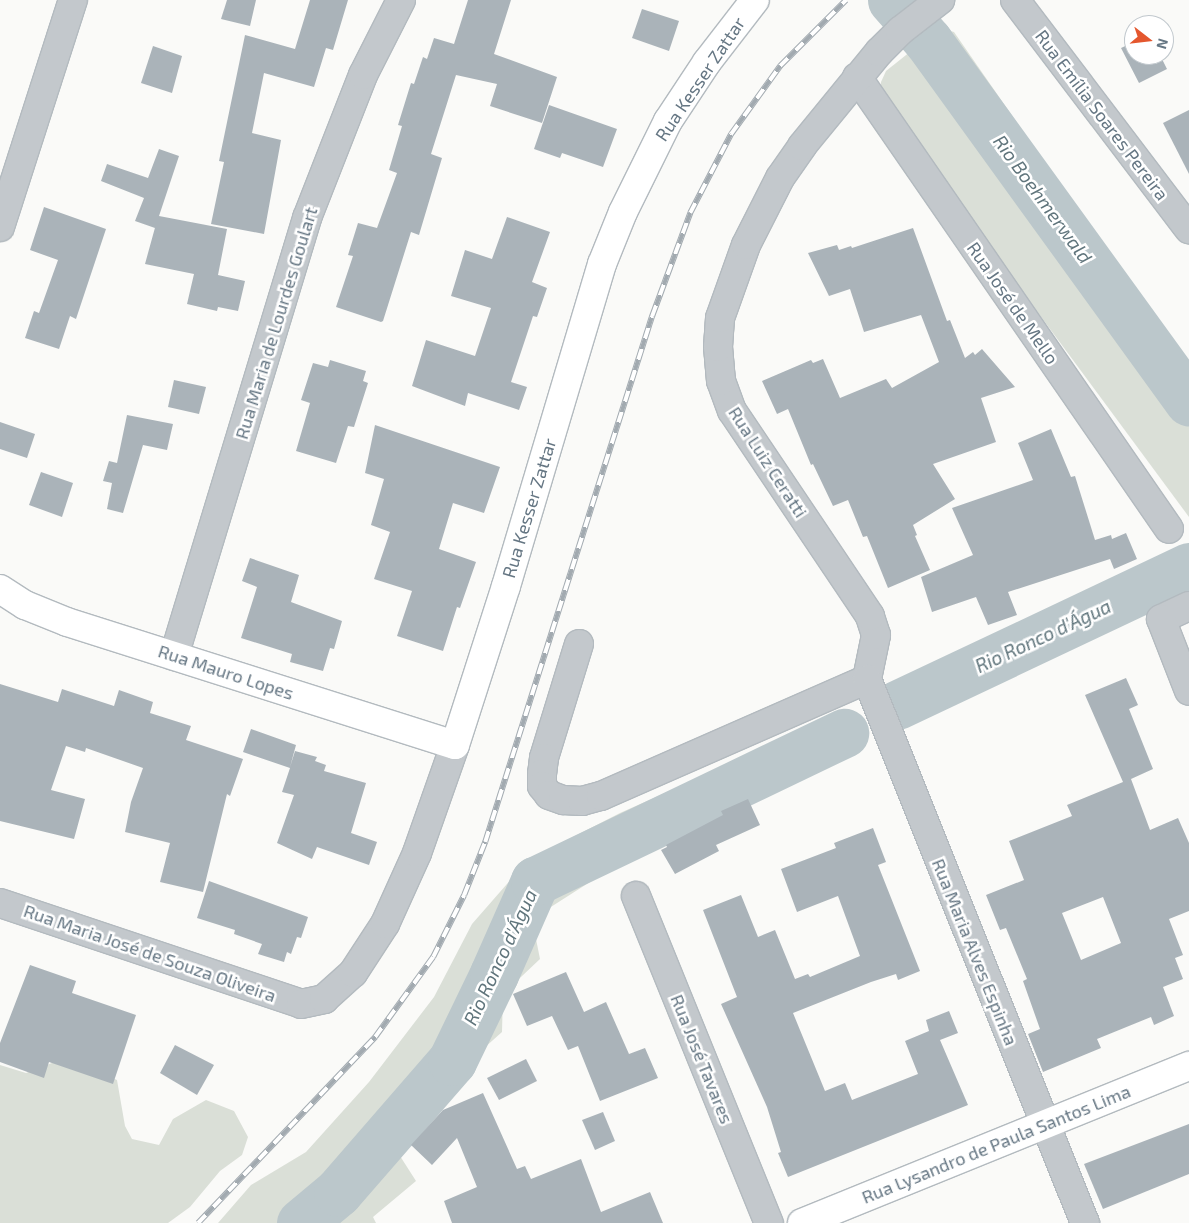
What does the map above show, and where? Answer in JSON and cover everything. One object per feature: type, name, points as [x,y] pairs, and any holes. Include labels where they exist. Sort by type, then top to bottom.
[{"type":"street","points":[[0,227],[72,0]]},
{"type":"street","name":"Rua Maria de Lourdes Goulart","points":[[174,656],[307,218],[363,75],[401,0]]},
{"type":"street","name":"Rua Kesser Zattar","points":[[301,1004],[324,998],[353,973],[385,924],[417,853],[455,745],[506,586],[602,264],[623,212],[668,121],[707,62],[755,0]]},
{"type":"street","name":"Rua Emília Soares Pereira","points":[[1015,0],[1179,196],[1189,229]]},
{"type":"street","name":"Rua Luiz Ceratti","points":[[867,680],[876,635],[870,616],[732,411],[721,380],[718,347],[720,318],[733,276],[764,208],[802,146],[856,77],[900,31],[933,5]]},
{"type":"street","name":"Rua José de Mello","points":[[856,77],[1169,529]]},
{"type":"street","name":"Rua Mauro Lopes","points":[[0,589],[25,605],[67,622],[455,745]]},
{"type":"street","points":[[1189,606],[1161,619],[1189,691]]},
{"type":"street","points":[[579,644],[544,758],[542,774],[542,786],[549,795],[563,800],[582,801],[601,796],[867,680]]},
{"type":"street","name":"Rua Maria Alves Espinha","points":[[867,680],[1044,1125],[1085,1223]]},
{"type":"street","name":"Rua José Tavares","points":[[636,896],[769,1223]]},
{"type":"street","name":"Rua Maria José de Souza Oliveira","points":[[0,903],[301,1004]]},
{"type":"street","name":"Rua Lysandro de Paula Santos Lima","points":[[802,1223],[1189,1066]]},
{"type":"shaded area","points":[[940,28],[954,32],[1189,371],[1189,517],[880,99],[881,82],[886,71]]},
{"type":"shaded area","points":[[823,727],[822,755],[684,822],[532,919],[540,959],[503,994],[502,1032],[426,1100],[393,1145],[416,1181],[373,1217],[376,1223],[218,1223],[251,1185],[306,1152],[369,1082],[434,997],[472,924],[528,860],[620,813],[791,737]]},
{"type":"shaded area","points":[[57,1061],[84,1066],[117,1080],[125,1126],[132,1139],[159,1145],[173,1119],[206,1100],[234,1111],[248,1137],[242,1155],[220,1171],[190,1207],[168,1223],[0,1223],[0,1065],[26,1073]]},
{"type":"building","points":[[227,0],[256,0],[250,26],[221,19]]},
{"type":"building","points":[[310,0],[348,0],[333,50],[326,48],[314,87],[264,73],[252,133],[281,140],[264,234],[211,224],[224,162],[219,161],[245,35],[295,49]]},
{"type":"building","points":[[468,0],[511,0],[494,54],[557,77],[542,123],[490,106],[497,84],[456,75],[431,154],[442,158],[419,235],[411,232],[383,321],[381,322],[336,307],[353,256],[348,255],[358,223],[377,228],[397,173],[389,170],[402,126],[398,125],[411,83],[414,84],[423,57],[427,59],[434,38],[454,44]]},
{"type":"building","points":[[642,9],[679,21],[669,51],[632,38]]},
{"type":"building","points":[[153,46],[182,56],[172,93],[141,83]]},
{"type":"building","points":[[1130,65],[1165,65],[1167,69],[1139,83]]},
{"type":"building","points":[[549,105],[617,129],[603,167],[562,153],[560,158],[534,149]]},
{"type":"building","points":[[1189,110],[1189,174],[1163,123]]},
{"type":"building","points":[[159,149],[179,156],[159,216],[227,229],[218,275],[245,281],[238,311],[218,307],[217,311],[187,304],[194,274],[145,264],[155,228],[135,221],[144,198],[101,181],[107,164],[148,178]]},
{"type":"building","points":[[44,207],[106,229],[76,319],[70,316],[59,349],[25,338],[34,311],[39,313],[58,260],[30,250]]},
{"type":"building","points":[[507,217],[550,232],[532,282],[547,288],[537,317],[533,316],[511,382],[527,387],[519,410],[468,393],[465,406],[412,386],[426,340],[475,356],[491,308],[451,296],[465,250],[492,259]]},
{"type":"building","points":[[913,228],[947,321],[950,320],[965,358],[973,352],[975,355],[982,349],[1015,387],[981,398],[996,442],[933,464],[955,499],[913,525],[917,535],[915,536],[930,570],[888,588],[867,536],[863,537],[848,500],[833,506],[813,464],[811,465],[788,409],[777,414],[762,381],[811,360],[813,363],[823,359],[840,398],[886,379],[892,388],[939,362],[921,315],[864,332],[850,289],[829,296],[808,253],[837,245],[839,250],[851,246],[852,248]]},
{"type":"building","points":[[330,360],[366,371],[363,381],[368,383],[354,427],[348,426],[336,463],[296,451],[310,403],[301,400],[313,363],[328,367]]},
{"type":"building","points":[[174,380],[206,387],[199,414],[168,407]]},
{"type":"building","points":[[127,415],[173,424],[167,450],[143,445],[123,513],[107,509],[112,483],[103,481],[109,461],[117,463]]},
{"type":"building","points":[[0,422],[35,434],[27,458],[0,449]]},
{"type":"building","points":[[375,425],[500,467],[484,513],[453,503],[439,549],[476,562],[460,608],[457,607],[443,651],[397,636],[412,591],[374,579],[390,532],[371,525],[384,479],[365,473]]},
{"type":"building","points":[[1051,429],[1071,477],[1075,476],[1095,540],[1111,535],[1112,539],[1126,533],[1137,559],[1114,569],[1110,559],[1008,592],[1017,615],[988,625],[976,597],[932,612],[921,577],[973,555],[952,508],[1033,480],[1018,443]]},
{"type":"building","points":[[41,472],[73,483],[62,517],[29,505]]},
{"type":"building","points":[[250,558],[299,575],[291,602],[342,621],[334,649],[330,648],[323,671],[290,662],[292,654],[241,638],[257,587],[242,581]]},
{"type":"building","points":[[1126,678],[1138,705],[1129,709],[1153,769],[1131,779],[1150,830],[1178,818],[1189,843],[1189,911],[1169,919],[1183,955],[1175,958],[1183,979],[1163,987],[1174,1016],[1154,1025],[1151,1017],[1097,1039],[1101,1048],[1043,1072],[1028,1034],[1040,1029],[1023,981],[1027,979],[1006,928],[1000,930],[986,895],[1024,880],[1009,841],[1072,816],[1067,805],[1123,782],[1085,695]],"holes":[[[1103,897],[1121,943],[1081,960],[1062,913]]]},
{"type":"building","points":[[0,684],[58,702],[62,689],[114,706],[119,690],[153,702],[150,713],[191,726],[186,740],[243,759],[230,796],[227,794],[203,892],[160,882],[170,843],[125,832],[131,802],[143,768],[86,748],[85,752],[66,746],[51,790],[85,799],[74,839],[0,821]]},
{"type":"building","points":[[251,729],[296,745],[290,767],[295,751],[317,757],[315,761],[326,765],[324,771],[366,783],[351,833],[377,842],[369,865],[317,847],[312,859],[277,843],[294,795],[282,792],[290,768],[243,752]]},
{"type":"building","points":[[748,799],[760,825],[716,845],[719,851],[675,874],[661,850],[667,847],[666,845],[723,815],[721,811]]},
{"type":"building","points":[[873,828],[886,862],[878,865],[920,971],[898,980],[896,974],[871,982],[793,1013],[825,1091],[845,1083],[852,1100],[918,1074],[905,1041],[929,1031],[926,1020],[949,1011],[958,1033],[940,1040],[968,1105],[788,1177],[778,1153],[781,1152],[767,1107],[721,1004],[737,997],[703,910],[741,895],[758,937],[775,930],[795,979],[808,974],[810,977],[860,956],[838,896],[797,912],[781,869],[836,848],[834,843]]},
{"type":"building","points":[[209,881],[308,917],[301,938],[297,937],[291,954],[287,952],[284,962],[258,954],[262,944],[234,934],[235,930],[197,918]]},
{"type":"building","points":[[30,965],[76,981],[72,993],[136,1015],[113,1084],[49,1062],[44,1078],[0,1062],[0,1043]]},
{"type":"building","points":[[566,972],[584,1012],[606,1002],[629,1054],[645,1048],[658,1078],[600,1101],[578,1046],[568,1050],[552,1016],[527,1026],[513,994]]},
{"type":"building","points":[[175,1045],[214,1065],[197,1095],[160,1073]]},
{"type":"building","points":[[526,1059],[537,1081],[499,1100],[487,1078]]},
{"type":"building","points":[[483,1093],[517,1169],[525,1166],[531,1179],[581,1159],[601,1212],[650,1192],[663,1223],[452,1223],[444,1201],[477,1187],[457,1138],[432,1165],[411,1145],[443,1110]]},
{"type":"building","points":[[603,1112],[615,1141],[595,1150],[582,1120]]},
{"type":"building","points":[[1189,1124],[1189,1174],[1103,1209],[1084,1164]]},
{"type":"waterway","name":"Rio Boehmerwald","points":[[892,0],[928,41],[1189,401]]},
{"type":"waterway","name":"Rio Ronco d'Água","points":[[897,705],[1189,567]]},
{"type":"waterway","name":"Rio Ronco d'Água","points":[[301,1223],[338,1192],[452,1061],[494,974],[535,881],[844,733]]},
{"type":"railway","points":[[198,1223],[375,1037],[433,957],[464,895],[485,842],[652,316],[690,213],[731,134],[780,66],[846,0]]}]
